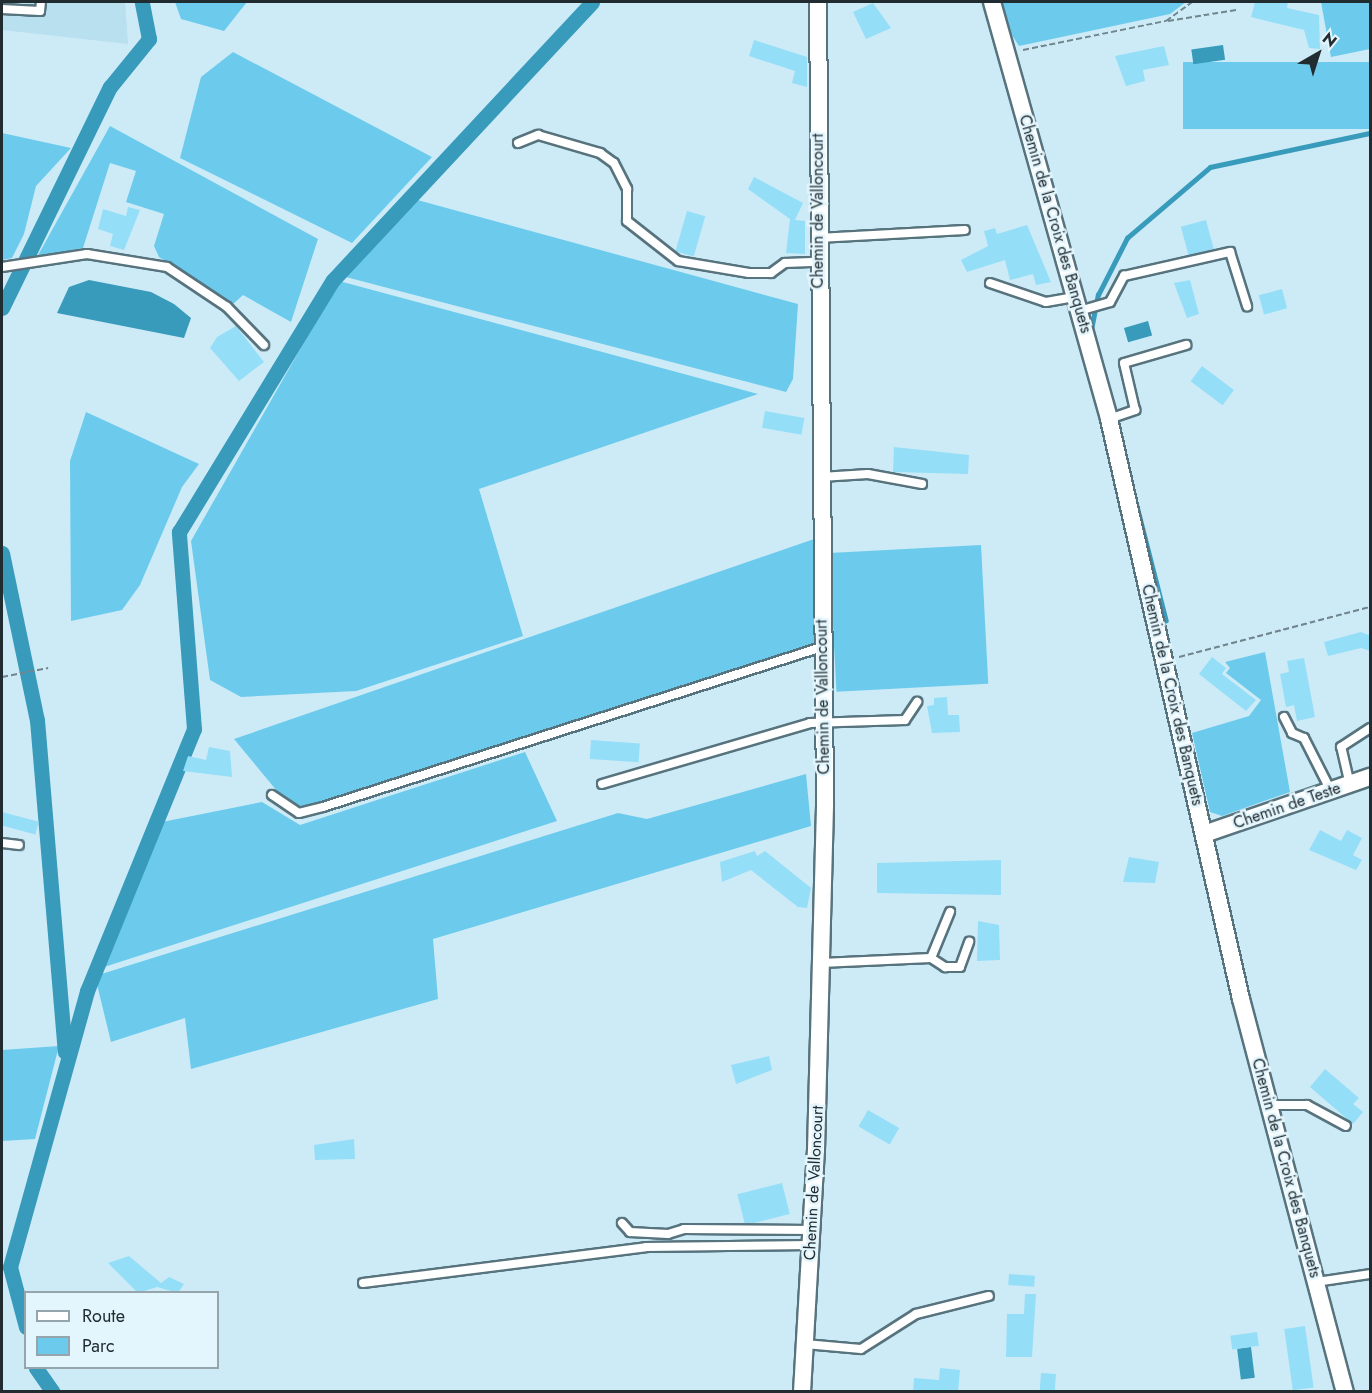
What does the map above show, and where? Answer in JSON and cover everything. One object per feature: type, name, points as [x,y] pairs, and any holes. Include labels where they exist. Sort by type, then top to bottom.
[{"type":"street","name":"Chemin de Valloncourt","points":[[802,1392],[811,1237],[821,963],[823,722],[818,262],[818,2]]},
{"type":"street","name":"Chemin de la Croix des Banquets","points":[[992,2],[1005,55],[1109,419],[1269,1105],[1345,1392]]},
{"type":"street","name":"Chemin de Teste","points":[[1204,834],[1371,777]]},
{"type":"lane","points":[[2,9],[40,11],[41,2]]},
{"type":"lane","points":[[518,143],[538,135],[600,153],[614,163],[627,189],[627,221],[678,261],[749,273],[771,273],[785,263],[818,262]]},
{"type":"lane","points":[[818,238],[965,230]]},
{"type":"lane","points":[[990,283],[1046,302],[1077,304],[1110,302],[1124,276],[1230,252],[1247,306]]},
{"type":"lane","points":[[2,267],[87,254],[167,267],[227,308],[264,345]]},
{"type":"lane","points":[[1109,419],[1135,410],[1124,363],[1186,345]]},
{"type":"lane","points":[[820,477],[868,474],[922,484]]},
{"type":"lane","points":[[272,795],[299,813],[323,807],[822,647]]},
{"type":"lane","points":[[602,784],[823,722],[905,720],[917,702]]},
{"type":"lane","points":[[1284,717],[1292,734],[1304,738],[1331,791]]},
{"type":"lane","points":[[1350,785],[1341,747],[1371,728]]},
{"type":"lane","points":[[2,843],[19,845]]},
{"type":"lane","points":[[931,958],[950,912]]},
{"type":"lane","points":[[821,963],[931,958],[945,968],[960,967],[969,942]]},
{"type":"lane","points":[[1269,1105],[1307,1105],[1346,1126]]},
{"type":"lane","points":[[622,1223],[630,1232],[668,1233],[684,1229],[811,1237]]},
{"type":"lane","points":[[363,1283],[646,1248],[811,1237]]},
{"type":"lane","points":[[1316,1282],[1371,1274]]},
{"type":"lane","points":[[805,1344],[861,1349],[916,1314],[989,1296]]},
{"type":"path","points":[[1166,21],[1192,2]]},
{"type":"path","points":[[1005,55],[1166,21],[1236,10]]},
{"type":"path","points":[[1164,659],[1209,654],[1371,607]]},
{"type":"path","points":[[2,677],[48,668]]},
{"type":"shaded area","points":[[2,2],[125,2],[128,44],[2,30]]},
{"type":"shaded area","points":[[1223,45],[1225,60],[1193,64],[1191,49]]},
{"type":"shaded area","points":[[89,280],[151,292],[174,304],[191,318],[184,338],[57,313],[69,287]]},
{"type":"shaded area","points":[[1148,321],[1152,335],[1128,342],[1124,328]]},
{"type":"shaded area","points":[[1251,1347],[1255,1378],[1241,1379],[1237,1349]]},
{"type":"green space","points":[[175,2],[247,2],[224,31],[181,19]]},
{"type":"green space","points":[[1000,2],[1186,2],[1170,14],[1019,46],[1005,24]]},
{"type":"green space","points":[[1321,2],[1370,2],[1370,49],[1331,57]]},
{"type":"green space","points":[[233,52],[432,157],[352,243],[180,158],[201,77]]},
{"type":"green space","points":[[1183,62],[1370,62],[1370,129],[1183,129]]},
{"type":"green space","points":[[110,126],[318,239],[291,322],[243,295],[231,306],[159,257],[154,246],[164,214],[126,202],[136,171],[110,163],[83,248],[37,257]]},
{"type":"green space","points":[[2,133],[71,148],[36,186],[24,234],[12,258],[2,260]]},
{"type":"green space","points":[[410,198],[798,304],[793,379],[786,392],[342,276]]},
{"type":"green space","points":[[339,281],[758,394],[479,489],[523,636],[356,691],[241,697],[210,680],[191,541]]},
{"type":"green space","points":[[86,412],[199,464],[182,487],[140,585],[122,610],[71,621],[70,461]]},
{"type":"green space","points":[[817,538],[817,646],[300,810],[282,797],[234,739]]},
{"type":"green space","points":[[981,545],[988,684],[836,692],[829,553]]},
{"type":"green space","points":[[1265,652],[1290,792],[1222,816],[1210,812],[1192,733],[1249,716],[1261,700],[1226,673],[1230,668],[1225,662]]},
{"type":"green space","points":[[525,752],[557,821],[101,968],[162,822],[262,802],[300,825]]},
{"type":"green space","points":[[806,774],[811,826],[433,939],[438,999],[191,1069],[185,1018],[111,1042],[95,976],[618,813],[647,819]]},
{"type":"green space","points":[[59,1046],[35,1139],[2,1141],[2,1050]]},
{"type":"building","points":[[1255,2],[1288,2],[1287,8],[1319,15],[1320,49],[1309,48],[1304,30],[1251,17]]},
{"type":"building","points":[[873,3],[891,28],[866,39],[853,12]]},
{"type":"building","points":[[754,40],[807,57],[807,87],[792,83],[795,71],[749,56]]},
{"type":"building","points":[[1164,46],[1169,65],[1143,70],[1145,81],[1126,86],[1115,56]]},
{"type":"building","points":[[754,177],[803,203],[795,220],[805,221],[805,254],[786,253],[790,219],[748,189]]},
{"type":"building","points":[[128,207],[140,210],[124,250],[110,246],[113,234],[98,229],[103,209],[126,216]]},
{"type":"building","points":[[687,211],[705,216],[694,257],[675,251]]},
{"type":"building","points":[[1206,220],[1214,249],[1189,256],[1181,227]]},
{"type":"building","points":[[1027,225],[1051,282],[1036,285],[1033,274],[1010,280],[1005,260],[967,272],[961,260],[988,246],[984,231],[995,228],[997,234]]},
{"type":"building","points":[[1190,280],[1199,314],[1187,318],[1174,283]]},
{"type":"building","points":[[1282,289],[1287,308],[1264,315],[1259,295]]},
{"type":"building","points":[[236,326],[264,362],[239,381],[210,348],[217,337]]},
{"type":"building","points":[[1202,366],[1234,390],[1223,405],[1191,381]]},
{"type":"building","points":[[765,411],[804,418],[801,435],[762,428]]},
{"type":"building","points":[[894,447],[969,455],[968,474],[893,472]]},
{"type":"building","points":[[1361,632],[1371,636],[1371,651],[1361,648],[1328,656],[1324,642]]},
{"type":"building","points":[[1212,657],[1226,668],[1222,674],[1256,700],[1246,711],[1199,674]]},
{"type":"building","points":[[1304,658],[1315,717],[1297,721],[1294,705],[1286,707],[1280,674],[1289,672],[1287,661]]},
{"type":"building","points":[[947,697],[948,715],[959,715],[960,732],[932,733],[927,706],[934,705],[934,698]]},
{"type":"building","points":[[591,740],[640,743],[639,762],[590,759]]},
{"type":"building","points":[[209,747],[230,751],[232,777],[183,771],[188,756],[206,760]]},
{"type":"building","points":[[2,812],[39,822],[35,834],[2,825]]},
{"type":"building","points":[[1320,830],[1341,841],[1347,830],[1362,838],[1353,855],[1362,860],[1356,870],[1309,850]]},
{"type":"building","points":[[755,851],[757,856],[765,851],[811,888],[807,908],[798,907],[751,870],[722,882],[720,862]]},
{"type":"building","points":[[1129,857],[1159,862],[1155,883],[1123,882]]},
{"type":"building","points":[[1001,860],[1001,895],[877,893],[877,863]]},
{"type":"building","points":[[978,921],[999,925],[1000,960],[977,961]]},
{"type":"building","points":[[769,1056],[772,1070],[736,1084],[731,1065]]},
{"type":"building","points":[[1325,1069],[1359,1098],[1353,1104],[1363,1112],[1353,1124],[1310,1087]]},
{"type":"building","points":[[868,1110],[899,1128],[890,1144],[858,1126]]},
{"type":"building","points":[[354,1139],[355,1159],[315,1160],[314,1145]]},
{"type":"building","points":[[782,1183],[790,1214],[745,1225],[737,1194]]},
{"type":"building","points":[[129,1256],[161,1283],[169,1277],[184,1284],[179,1291],[157,1287],[136,1291],[108,1263]]},
{"type":"building","points":[[1009,1274],[1035,1276],[1034,1287],[1008,1285]]},
{"type":"building","points":[[1025,1294],[1036,1294],[1032,1357],[1006,1357],[1007,1314],[1024,1314]]},
{"type":"building","points":[[1305,1326],[1314,1387],[1293,1390],[1284,1329]]},
{"type":"building","points":[[1257,1332],[1259,1346],[1232,1350],[1230,1336]]},
{"type":"building","points":[[940,1368],[960,1370],[958,1392],[913,1392],[914,1378],[939,1380]]},
{"type":"building","points":[[1041,1373],[1056,1374],[1055,1392],[1040,1392]]},
{"type":"waterway","points":[[2,308],[110,87],[149,39],[142,2]]},
{"type":"waterway","points":[[24,1320],[10,1267],[87,991],[194,729],[179,532],[333,280],[592,2]]},
{"type":"waterway","points":[[1091,330],[1098,295],[1127,238],[1210,167],[1370,133]]},
{"type":"waterway","points":[[1137,506],[1166,620]]},
{"type":"waterway","points":[[2,553],[37,720],[65,1052]]},
{"type":"waterway","points":[[37,1369],[53,1392]]}]
